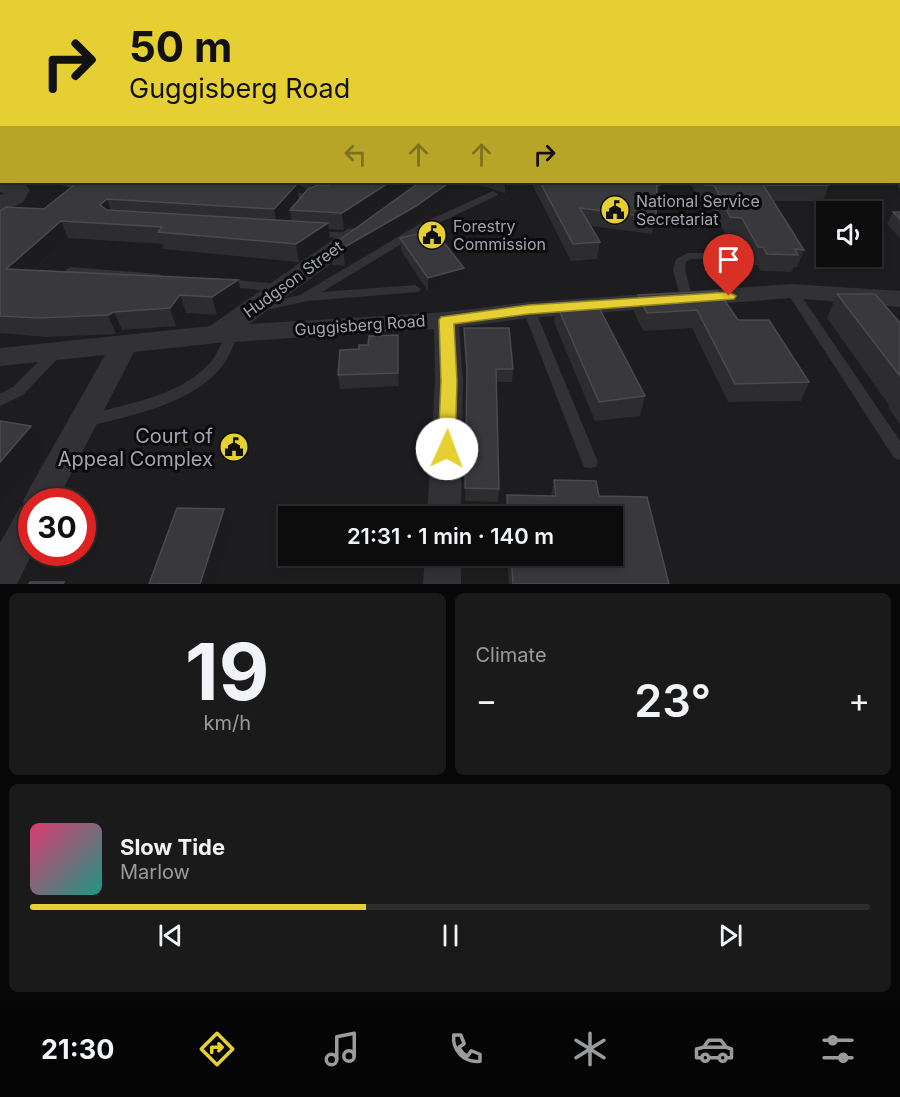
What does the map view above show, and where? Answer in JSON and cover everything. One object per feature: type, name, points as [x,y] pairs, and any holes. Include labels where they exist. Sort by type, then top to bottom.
[{"type":"street","name":"Hudgson Street","points":[[225,334],[251,309],[372,222]]},
{"type":"street","name":"Guggisberg Road","points":[[0,357],[225,334],[446,320],[529,310],[792,291],[900,299]]},
{"type":"street","points":[[444,506],[449,381],[446,320]]},
{"type":"street","points":[[47,488],[124,345]]},
{"type":"street","points":[[0,579],[18,545]]},
{"type":"street","points":[[442,584],[443,566]]},
{"type":"lane","points":[[68,198],[87,183]]},
{"type":"lane","points":[[264,183],[312,199]]},
{"type":"lane","points":[[299,210],[322,193]]},
{"type":"lane","points":[[304,298],[422,227],[493,194]]},
{"type":"lane","points":[[301,233],[353,236]]},
{"type":"lane","points":[[687,299],[679,270],[680,261],[688,256],[738,256]]},
{"type":"lane","points":[[71,270],[175,279]]},
{"type":"lane","points":[[210,282],[280,288]]},
{"type":"lane","points":[[251,309],[304,298],[415,289]]},
{"type":"lane","points":[[792,291],[900,454]]},
{"type":"lane","points":[[529,310],[590,462]]},
{"type":"lane","points":[[80,423],[161,399],[195,382],[215,367],[225,334]]},
{"type":"lane","points":[[0,400],[18,392],[57,351]]},
{"type":"shaded area","points":[[0,183],[900,183],[900,584],[0,584]]},
{"type":"building","points":[[77,183],[297,184],[274,209],[107,199],[100,205],[107,210],[328,223],[296,244],[158,232],[162,227],[61,221],[6,269],[238,280],[212,297],[180,295],[170,308],[114,312],[108,315],[38,318],[0,316],[0,211],[6,207],[44,209]]},
{"type":"building","points":[[325,183],[388,183],[342,213],[290,210],[308,189],[318,185],[330,185]]},
{"type":"building","points":[[419,183],[449,183],[416,206],[343,248],[330,247]]},
{"type":"building","points":[[541,183],[660,183],[660,185],[657,184],[656,218],[580,208],[600,242],[573,244]]},
{"type":"building","points":[[704,183],[827,183],[829,185],[763,185],[804,250],[795,249],[798,255],[767,254],[763,247],[758,247],[742,218],[730,217],[714,185]]},
{"type":"building","points":[[893,212],[900,212],[900,219]]},
{"type":"building","points":[[434,230],[464,268],[428,278],[400,238]]},
{"type":"building","points":[[718,291],[738,320],[769,320],[809,382],[735,384],[697,310],[647,313],[638,295]]},
{"type":"building","points":[[837,294],[875,294],[900,323],[900,376]]},
{"type":"building","points":[[595,300],[645,396],[599,402],[556,303]]},
{"type":"building","points":[[464,328],[509,328],[513,369],[496,369],[499,489],[465,488],[467,369]]},
{"type":"building","points":[[398,335],[398,373],[338,375],[340,350],[359,349],[359,345],[368,345],[369,336]]},
{"type":"building","points":[[0,421],[31,426],[0,462]]},
{"type":"building","points":[[554,480],[596,481],[599,496],[647,497],[669,584],[513,584],[512,566],[623,566],[623,506],[508,506],[507,495],[556,496]]},
{"type":"building","points":[[177,508],[224,509],[200,584],[149,584]]},
{"type":"building","points":[[30,582],[64,582],[63,584],[29,584]]},
{"type":"place","name":"National Service Secretariat","points":[[615,210]]},
{"type":"place","name":"Forestry Commission","points":[[432,235]]},
{"type":"place","name":"Court of Appeal Complex","points":[[234,447]]},
{"type":"route","points":[[447,449],[449,381],[446,320],[529,310],[729,296]]}]
